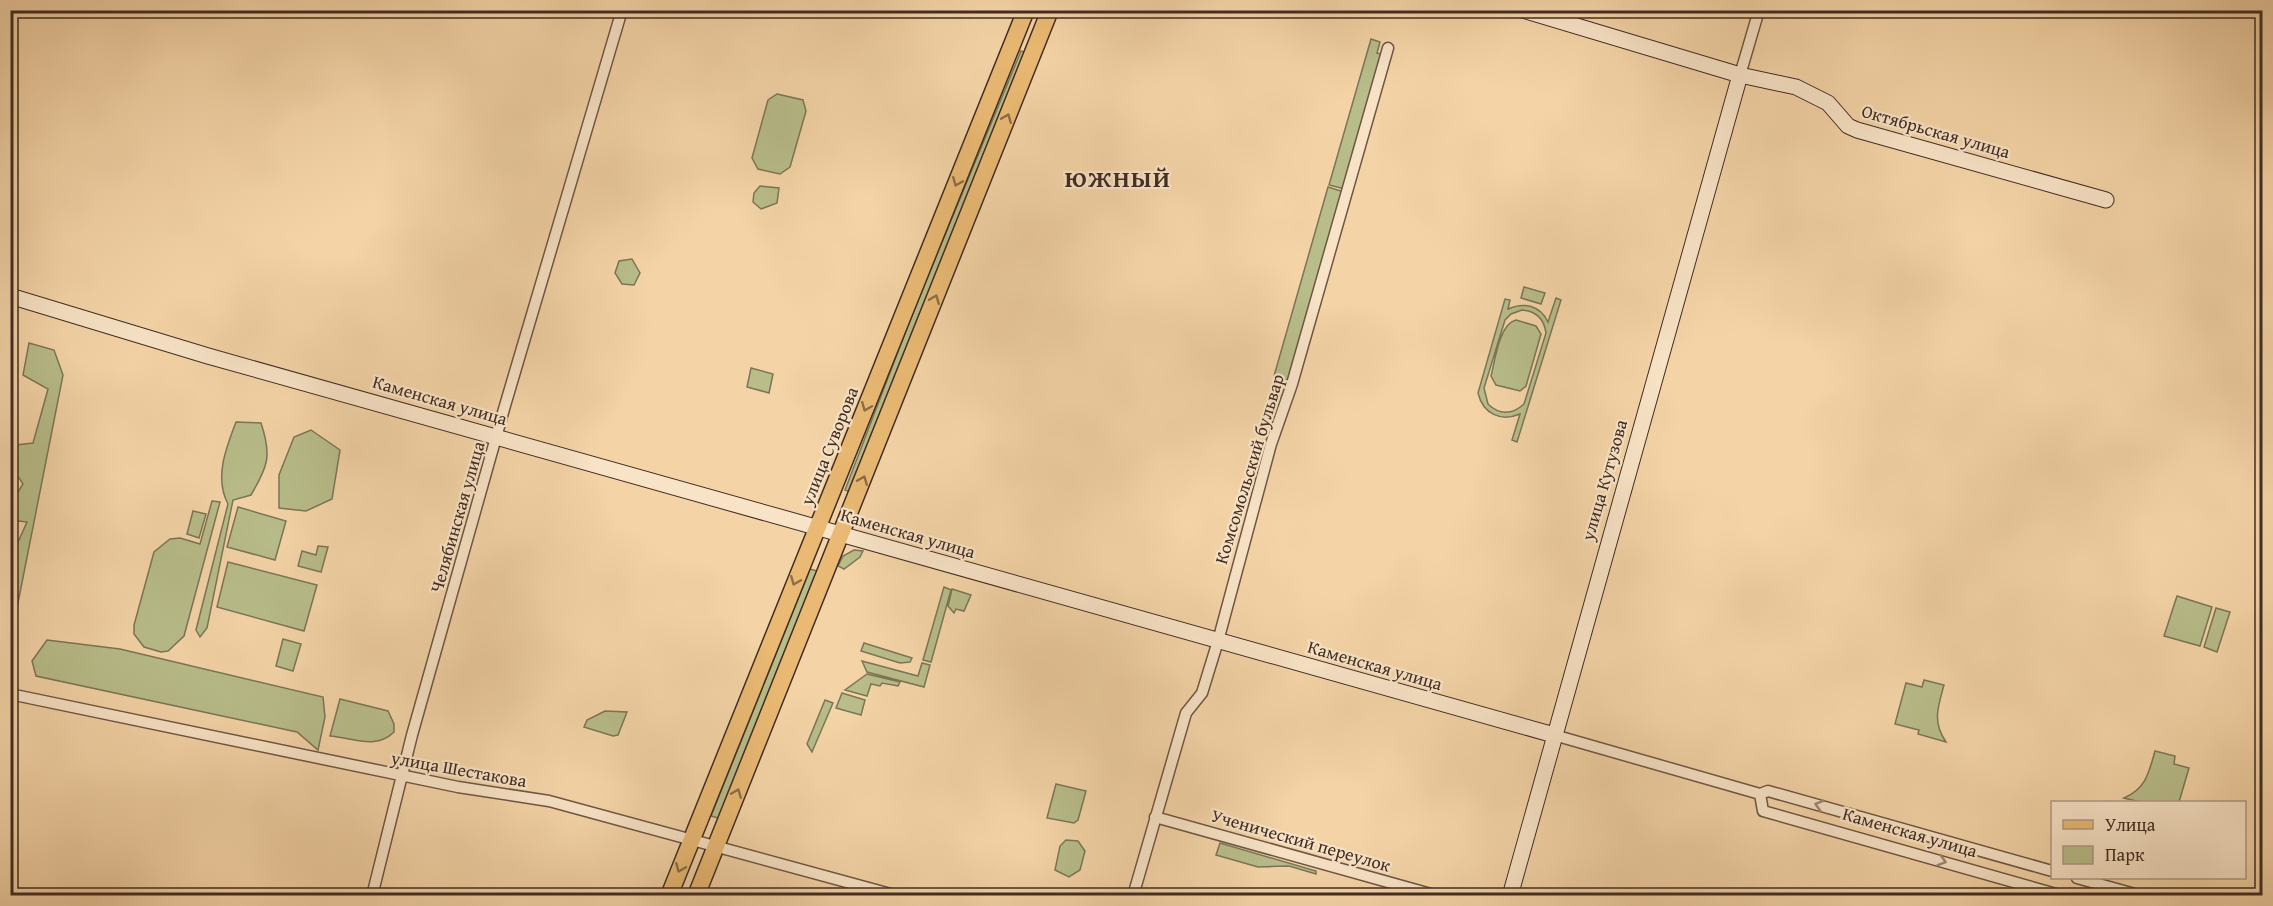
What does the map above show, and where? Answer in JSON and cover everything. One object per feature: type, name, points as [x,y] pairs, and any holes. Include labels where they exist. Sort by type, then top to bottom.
[{"type":"main road","name":"улица Суворова","points":[[669,896],[1026,10]]},
{"type":"main road","points":[[696,896],[1050,10]]},
{"type":"street","name":"Челябинская улица","points":[[372,896],[401,787],[401,775],[622,10]]},
{"type":"street","name":"Октябрьская улица","points":[[1523,10],[1740,75],[1771,80],[1815,95],[1828,103],[1848,126],[1857,130],[2106,200]]},
{"type":"street","points":[[1740,75],[1759,10]]},
{"type":"street","name":"Комсомольский бульвар","points":[[1133,896],[1186,713],[1202,693],[1218,641],[1268,454],[1292,384],[1388,48]]},
{"type":"street","name":"улица Кутузова","points":[[1510,896],[1740,75]]},
{"type":"street","name":"Каменская улица","points":[[10,296],[208,356],[1760,794],[1768,791],[2051,871]]},
{"type":"street","name":"улица Шестакова","points":[[10,694],[401,775],[549,801],[898,896]]},
{"type":"street","name":"Каменская улица","points":[[1760,794],[1763,811],[2063,896]]},
{"type":"street","name":"Ученический переулок","points":[[1155,817],[1438,896]]},
{"type":"street","points":[[2081,879],[2142,896]]},
{"type":"green space","points":[[1371,39],[1380,42],[1377,53],[1383,55],[1345,189],[1329,185]]},
{"type":"green space","points":[[1021,51],[1027,53],[851,492],[845,490],[914,310]]},
{"type":"green space","points":[[777,94],[803,100],[806,111],[790,167],[780,174],[758,169],[752,158],[768,100]]},
{"type":"green space","points":[[760,186],[779,188],[777,203],[761,209],[753,202],[754,193]]},
{"type":"green space","points":[[1328,187],[1344,192],[1290,381],[1274,376]]},
{"type":"green space","points":[[632,259],[640,273],[634,285],[622,284],[615,273],[619,261]]},
{"type":"green space","points":[[1524,287],[1545,293],[1541,304],[1521,298]]},
{"type":"green space","points":[[1556,298],[1561,300],[1517,442],[1512,440],[1520,414],[1506,417],[1488,411],[1478,393],[1505,299],[1510,300],[1508,309],[1531,306],[1541,312],[1548,322]],"holes":[[[1522,310],[1532,312],[1539,317],[1546,333],[1524,404],[1510,412],[1501,412],[1488,404],[1484,388],[1505,320],[1511,314]]]},
{"type":"green space","points":[[1516,320],[1536,326],[1541,334],[1526,386],[1520,391],[1496,385],[1491,376],[1505,328]]},
{"type":"green space","points":[[29,343],[54,350],[63,375],[17,608],[11,619],[11,550],[18,542],[27,522],[11,520],[11,492],[18,492],[23,484],[12,465],[11,456],[16,445],[33,443],[48,389],[23,375]]},
{"type":"green space","points":[[751,368],[773,374],[769,393],[747,387]]},
{"type":"green space","points":[[236,422],[261,423],[267,453],[265,468],[251,495],[233,500],[207,628],[200,637],[196,630],[228,504],[222,484],[223,463]]},
{"type":"green space","points":[[311,430],[340,450],[332,499],[306,511],[279,508],[279,475],[294,437]]},
{"type":"green space","points":[[212,501],[220,502],[184,636],[168,651],[161,652],[144,647],[134,634],[134,625],[154,552],[170,539],[180,538],[200,544]]},
{"type":"green space","points":[[238,507],[286,521],[275,560],[227,547]]},
{"type":"green space","points":[[193,511],[206,514],[199,538],[187,534]]},
{"type":"green space","points":[[318,546],[328,547],[321,572],[298,566],[302,551],[316,555]]},
{"type":"green space","points":[[854,550],[863,551],[860,557],[844,569],[838,566],[843,556]]},
{"type":"green space","points":[[228,562],[317,585],[304,631],[217,607]]},
{"type":"green space","points":[[810,569],[817,571],[718,818],[711,816]]},
{"type":"green space","points":[[944,587],[951,590],[931,662],[923,660]]},
{"type":"green space","points":[[952,589],[971,595],[964,611],[956,609],[954,613],[948,606]]},
{"type":"green space","points":[[2177,596],[2212,607],[2200,646],[2164,636]]},
{"type":"green space","points":[[2216,608],[2230,612],[2217,652],[2204,647]]},
{"type":"green space","points":[[283,639],[301,644],[293,671],[276,666]]},
{"type":"green space","points":[[47,640],[120,649],[323,697],[325,717],[318,750],[297,732],[36,676],[32,661]]},
{"type":"green space","points":[[864,643],[912,658],[910,662],[900,663],[861,651]]},
{"type":"green space","points":[[862,661],[918,676],[922,663],[930,665],[924,687],[867,672]]},
{"type":"green space","points":[[867,674],[900,682],[898,686],[882,683],[880,686],[871,684],[867,696],[845,690]]},
{"type":"green space","points":[[1924,680],[1944,685],[1938,707],[1938,721],[1946,742],[1918,734],[1919,730],[1895,724],[1906,683],[1922,687]]},
{"type":"green space","points":[[842,693],[865,700],[861,715],[836,708]]},
{"type":"green space","points":[[340,699],[388,711],[394,724],[394,732],[372,742],[330,736]]},
{"type":"green space","points":[[825,700],[833,703],[812,752],[807,744]]},
{"type":"green space","points":[[605,711],[627,712],[618,735],[613,736],[584,727],[587,720]]},
{"type":"green space","points":[[2155,751],[2175,756],[2174,764],[2189,768],[2179,801],[2136,801],[2124,798],[2142,785]]},
{"type":"green space","points":[[1056,784],[1086,791],[1078,820],[1074,823],[1047,818]]},
{"type":"green space","points":[[1066,840],[1078,841],[1085,851],[1080,870],[1069,877],[1055,870],[1060,846]]},
{"type":"green space","points":[[1220,843],[1316,871],[1316,874],[1289,866],[1258,867],[1216,855]]},
{"type":"district","name":"ЮЖНЫЙ","points":[[1118,178]]}]
